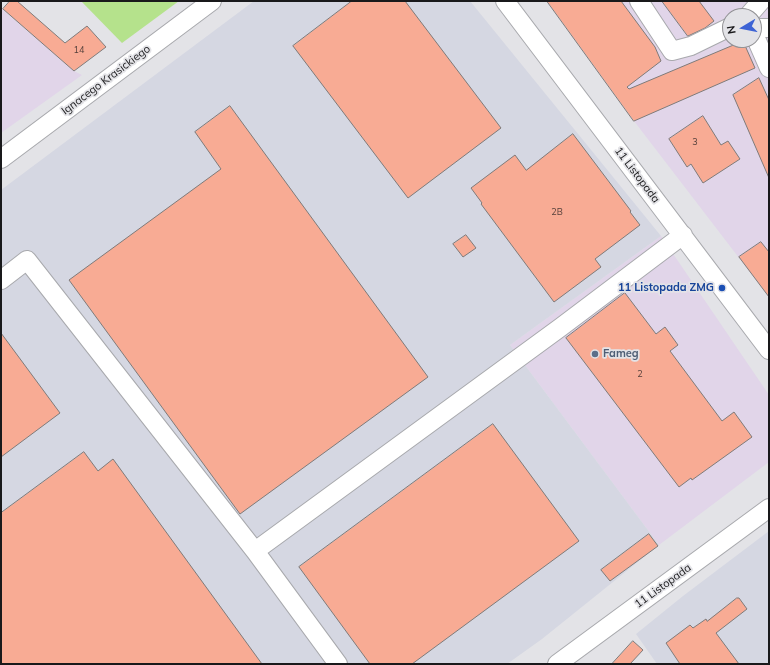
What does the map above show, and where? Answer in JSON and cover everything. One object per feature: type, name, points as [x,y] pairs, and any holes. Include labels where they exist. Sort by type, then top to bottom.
[{"type":"street","name":"Ignacego Krasickiego","points":[[1,158],[212,1]]},
{"type":"street","name":"11 Listopada","points":[[505,1],[769,350]]},
{"type":"street","points":[[639,1],[672,51],[692,46],[722,31]]},
{"type":"street","points":[[760,48],[769,68]]},
{"type":"street","points":[[255,551],[554,332],[683,235]]},
{"type":"street","points":[[1,280],[27,260],[255,551],[338,664]]},
{"type":"street","name":"11 Listopada","points":[[557,664],[769,508]]},
{"type":"shaded area","points":[[254,1],[470,1],[661,236],[510,345],[659,545],[542,639],[507,664],[1,664],[1,190]]},
{"type":"shaded area","points":[[547,1],[769,1],[769,297],[634,121]]},
{"type":"shaded area","points":[[1,8],[74,71],[82,75],[1,133]]},
{"type":"shaded area","points":[[661,236],[769,395],[769,462],[659,545],[510,345]]},
{"type":"shaded area","points":[[769,531],[769,664],[657,664],[636,634],[683,596]]},
{"type":"green space","points":[[81,1],[179,1],[122,43]]},
{"type":"building","points":[[10,1],[17,1],[65,43],[87,26],[106,47],[74,71],[3,9]]},
{"type":"building","points":[[352,1],[405,1],[501,128],[408,198],[293,46]]},
{"type":"building","points":[[547,1],[621,1],[655,47],[661,61],[627,87],[629,89],[726,48],[746,48],[755,68],[634,121]]},
{"type":"building","points":[[662,1],[699,1],[714,21],[705,28],[688,36]]},
{"type":"building","points":[[759,78],[769,100],[769,178],[733,95]]},
{"type":"building","points":[[230,106],[428,377],[240,514],[69,280],[221,169],[195,132]]},
{"type":"building","points":[[703,116],[721,145],[728,141],[740,159],[703,183],[691,164],[687,167],[669,139]]},
{"type":"building","points":[[573,134],[640,225],[595,259],[601,267],[554,302],[481,204],[482,203],[471,188],[515,155],[526,170]]},
{"type":"building","points":[[466,235],[476,248],[463,257],[453,244]]},
{"type":"building","points":[[761,242],[769,252],[769,297],[739,257]]},
{"type":"building","points":[[625,293],[656,334],[665,327],[678,345],[670,351],[722,421],[734,412],[752,437],[692,480],[691,478],[679,487],[566,338]]},
{"type":"building","points":[[1,333],[60,413],[1,457]]},
{"type":"building","points":[[493,424],[579,541],[412,664],[370,664],[299,567]]},
{"type":"building","points":[[84,452],[98,471],[113,459],[262,664],[1,664],[1,513]]},
{"type":"building","points":[[649,534],[658,546],[610,581],[601,570]]},
{"type":"building","points":[[739,598],[747,609],[716,633],[739,664],[680,664],[666,643],[690,625],[693,628],[706,619],[707,621]]},
{"type":"building","points":[[633,641],[643,650],[630,664],[612,664]]},
{"type":"place","name":"11 Listopada ZMG","points":[[722,288]]},
{"type":"place","name":"Fameg","points":[[595,354]]}]
